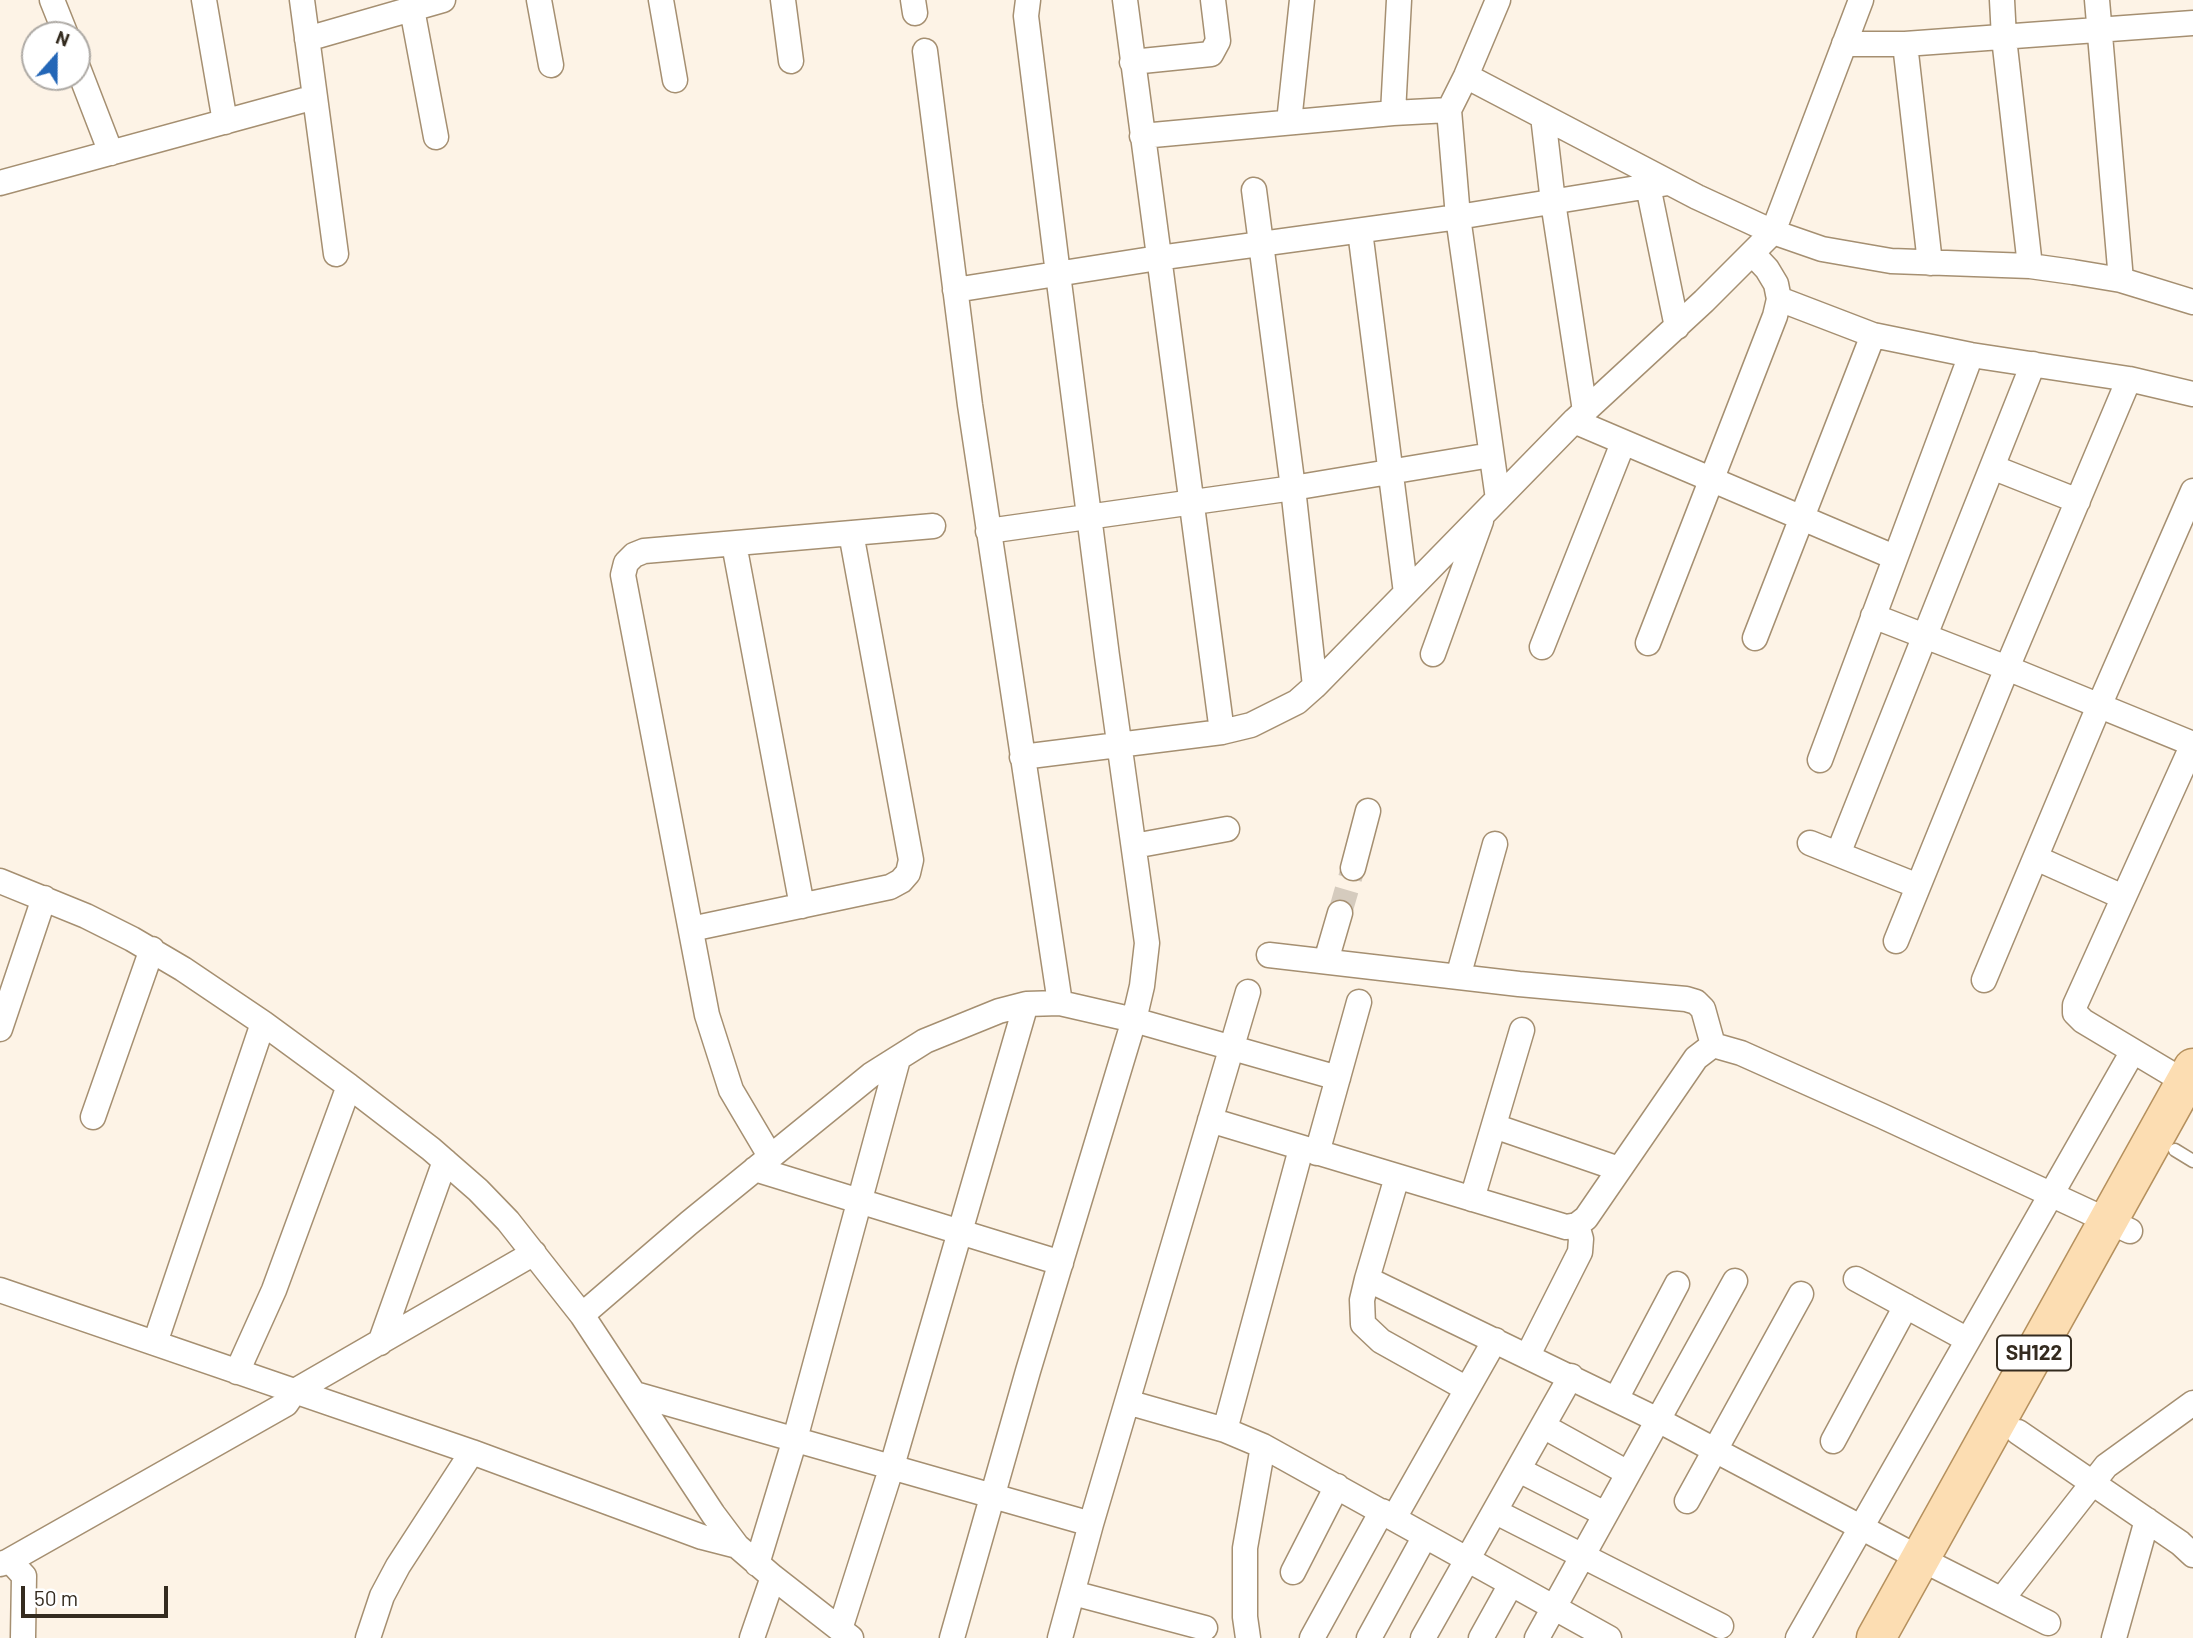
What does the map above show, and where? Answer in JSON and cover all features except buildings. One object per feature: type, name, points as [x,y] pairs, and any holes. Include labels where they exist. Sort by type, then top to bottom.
[{"type":"main road","name":"SH122","points":[[1904,1638],[1930,1564],[2119,1226],[2188,1116]]},
{"type":"main road","name":"SH122","points":[[1875,1638],[1930,1564],[2018,1432],[2119,1226],[2188,1116]]},
{"type":"street","points":[[52,0],[60,21]]},
{"type":"street","points":[[204,0],[225,122]]},
{"type":"street","points":[[302,0],[336,254]]},
{"type":"street","points":[[307,39],[443,0]]},
{"type":"street","points":[[539,0],[551,65]]},
{"type":"street","points":[[661,0],[675,80]]},
{"type":"street","points":[[783,0],[791,61]]},
{"type":"street","points":[[951,1638],[1134,1020],[1142,986],[1147,943],[1058,274],[1026,16],[1028,0]]},
{"type":"street","points":[[1125,0],[1223,732]]},
{"type":"street","points":[[1132,62],[1204,57],[1211,54],[1218,41],[1213,0]]},
{"type":"street","points":[[1289,122],[1302,0]]},
{"type":"street","points":[[1393,113],[1399,0]]},
{"type":"street","points":[[1433,654],[1491,507],[1492,455],[1458,217],[1449,110],[1498,0]]},
{"type":"street","points":[[1022,757],[1223,732],[1251,725],[1274,715],[1297,702],[1315,686],[1580,416],[1677,327],[1773,232],[1861,0]]},
{"type":"street","points":[[2002,0],[2030,266]]},
{"type":"street","points":[[2097,0],[2121,280]]},
{"type":"street","points":[[412,9],[436,137]]},
{"type":"street","points":[[1844,44],[1905,44],[2193,23]]},
{"type":"street","points":[[1905,44],[1930,263]]},
{"type":"street","points":[[925,51],[954,290],[988,531],[1060,1003]]},
{"type":"street","points":[[1466,76],[1543,116],[1658,184],[1773,232],[1822,249],[1859,256],[1930,263],[2030,266],[2121,280],[2193,302]]},
{"type":"street","points":[[87,91],[111,153]]},
{"type":"street","points":[[0,183],[315,97]]},
{"type":"street","points":[[1142,136],[1449,110]]},
{"type":"street","points":[[1543,116],[1580,416]]},
{"type":"street","points":[[954,290],[1261,243],[1458,217],[1658,184]]},
{"type":"street","points":[[1658,184],[1677,327]]},
{"type":"street","points":[[1254,190],[1293,488],[1315,686]]},
{"type":"street","points":[[1360,230],[1406,593]]},
{"type":"street","points":[[1648,643],[1776,316],[1779,299],[1776,284],[1753,254]]},
{"type":"street","points":[[1779,299],[1873,335],[1971,355],[2129,379],[2193,394]]},
{"type":"street","points":[[1755,638],[1873,335]]},
{"type":"street","points":[[1820,760],[1971,355]]},
{"type":"street","points":[[1838,854],[2033,364]]},
{"type":"street","points":[[1896,941],[2129,379]]},
{"type":"street","points":[[1580,416],[1623,443],[1894,557]]},
{"type":"street","points":[[1542,647],[1623,443]]},
{"type":"street","points":[[988,531],[1293,488],[1492,455]]},
{"type":"street","points":[[1992,467],[2078,500]]},
{"type":"street","points":[[1984,980],[2193,491]]},
{"type":"street","points":[[933,526],[644,551],[634,555],[626,564],[623,575],[707,1015],[724,1072],[763,1162],[860,1202],[1061,1263]]},
{"type":"street","points":[[691,929],[890,887],[908,873],[911,860],[851,533]]},
{"type":"street","points":[[733,544],[802,906]]},
{"type":"street","points":[[1873,616],[2193,744],[2075,1005],[2075,1013],[2082,1021],[2133,1051],[2188,1116]]},
{"type":"street","points":[[1353,868],[1368,811]]},
{"type":"street","points":[[1134,846],[1227,829]]},
{"type":"street","points":[[1810,843],[1918,886]]},
{"type":"street","points":[[1458,977],[1495,844]]},
{"type":"street","points":[[2036,858],[2123,897]]},
{"type":"street","points":[[0,881],[44,898],[152,949],[263,1023],[349,1086],[478,1190],[508,1221],[582,1315],[737,1546],[846,1633],[1026,1004]]},
{"type":"street","points":[[0,1029],[44,898]]},
{"type":"street","points":[[1326,961],[1340,914]]},
{"type":"street","points":[[93,1117],[152,949]]},
{"type":"street","points":[[1269,955],[1686,999],[1696,1002],[1703,1009],[1713,1045]]},
{"type":"street","points":[[1060,1638],[1248,992]]},
{"type":"street","points":[[1225,1430],[1309,1151],[1338,1078],[1359,1002]]},
{"type":"street","points":[[582,1315],[763,1162],[871,1076],[925,1041],[999,1011],[1026,1004],[1060,1003],[1134,1020],[1338,1078]]},
{"type":"street","points":[[155,1343],[263,1023]]},
{"type":"street","points":[[1472,1199],[1522,1030]]},
{"type":"street","points":[[1210,1120],[1566,1227],[1577,1225],[1599,1200],[1696,1058],[1713,1045]]},
{"type":"street","points":[[1713,1045],[1741,1054],[1847,1100],[2119,1226]]},
{"type":"street","points":[[1798,1638],[2133,1051]]},
{"type":"street","points":[[752,1638],[794,1439],[898,1059]]},
{"type":"street","points":[[237,1372],[274,1290],[349,1086]]},
{"type":"street","points":[[1494,1126],[1619,1169]]},
{"type":"street","points":[[380,1343],[445,1161]]},
{"type":"street","points":[[1398,1177],[1367,1279],[1361,1313],[1363,1324],[1370,1333],[1468,1389]]},
{"type":"street","points":[[1528,1355],[1580,1252],[1581,1239],[1577,1225]]},
{"type":"street","points":[[4,1563],[286,1404],[295,1391],[534,1253]]},
{"type":"street","points":[[1367,1279],[1571,1376],[2048,1623]]},
{"type":"street","points":[[1856,1279],[1968,1340]]},
{"type":"street","points":[[1537,1638],[1735,1282]]},
{"type":"street","points":[[1616,1399],[1677,1284]]},
{"type":"street","points":[[0,1290],[472,1452],[702,1538],[737,1546]]},
{"type":"street","points":[[1687,1501],[1801,1294]]},
{"type":"street","points":[[1833,1441],[1906,1306]]},
{"type":"street","points":[[1312,1638],[1468,1389],[1495,1340]]},
{"type":"street","points":[[1423,1638],[1571,1376]]},
{"type":"street","points":[[635,1394],[1091,1524]]},
{"type":"street","points":[[1127,1402],[1225,1430],[1263,1446],[1609,1638]]},
{"type":"street","points":[[2002,1599],[2106,1466],[2193,1403]]},
{"type":"street","points":[[1543,1426],[1628,1473]]},
{"type":"street","points":[[2018,1432],[2180,1543],[2193,1555]]},
{"type":"street","points":[[1248,1638],[1245,1617],[1245,1548],[1263,1446]]},
{"type":"street","points":[[368,1638],[382,1596],[398,1566],[472,1452]]},
{"type":"street","points":[[1519,1470],[1605,1514]]},
{"type":"street","points":[[1293,1572],[1337,1486]]},
{"type":"street","points":[[1496,1512],[1721,1626]]},
{"type":"street","points":[[2114,1638],[2147,1520]]},
{"type":"street","points":[[1369,1638],[1425,1536]]},
{"type":"street","points":[[4,1563],[13,1564],[24,1576],[23,1638]]},
{"type":"street","points":[[1481,1638],[1511,1584]]},
{"type":"street","points":[[1073,1593],[1174,1629],[1205,1628]]},
{"type":"tunnel","points":[[1340,913],[1353,868]]}]
